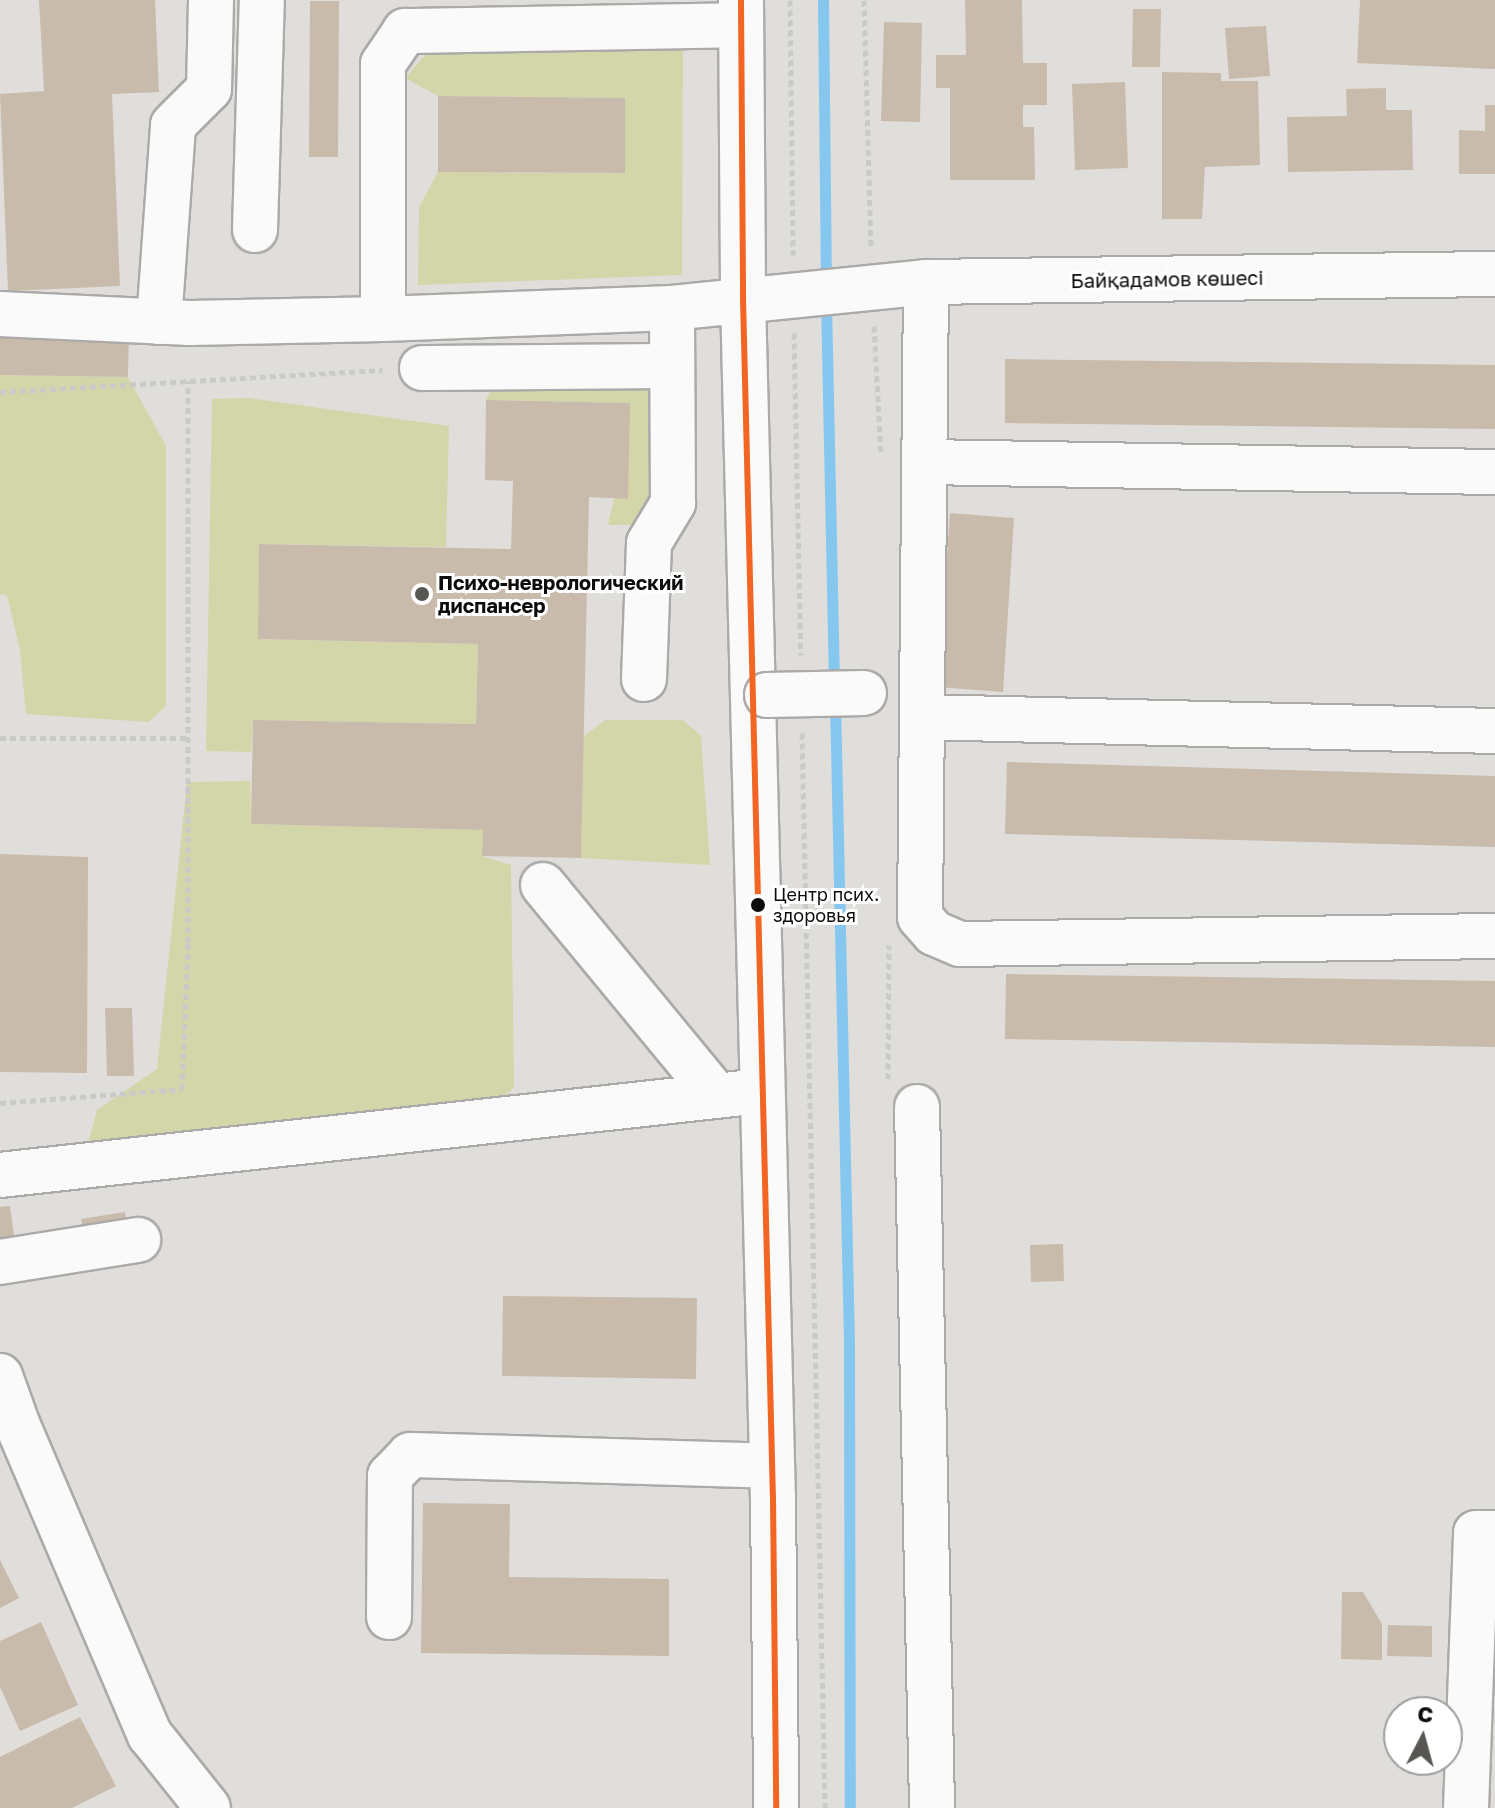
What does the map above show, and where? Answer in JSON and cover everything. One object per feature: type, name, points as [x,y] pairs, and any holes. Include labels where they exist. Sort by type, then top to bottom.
[{"type":"street","points":[[159,322],[173,125],[209,89],[211,0]]},
{"type":"street","points":[[255,230],[262,0]]},
{"type":"street","points":[[383,319],[383,64],[405,31],[651,14],[741,13],[743,299],[773,695],[761,1091],[772,1466],[776,1808]]},
{"type":"street","points":[[209,89],[259,92]]},
{"type":"street","name":"Байқадамов көшесі","points":[[0,314],[159,322],[383,319],[672,308],[926,282],[1495,274]]},
{"type":"street","points":[[926,282],[920,917],[934,933],[960,944],[1495,936]]},
{"type":"street","points":[[644,679],[649,543],[673,503],[672,308]]},
{"type":"street","points":[[422,368],[672,366]]},
{"type":"street","points":[[925,462],[1495,472]]},
{"type":"street","points":[[773,695],[864,693],[922,705],[1495,731]]},
{"type":"street","points":[[543,885],[717,1096]]},
{"type":"street","points":[[0,1175],[761,1091]]},
{"type":"street","points":[[917,1107],[932,1808]]},
{"type":"street","points":[[0,1262],[138,1240]]},
{"type":"street","points":[[0,1376],[18,1426],[150,1735],[208,1808]]},
{"type":"street","points":[[389,1617],[390,1476],[410,1455],[772,1466]]},
{"type":"street","points":[[1466,1808],[1482,1716],[1476,1533],[1495,1533]]},
{"type":"path","points":[[790,0],[815,292],[773,695],[825,1808]]},
{"type":"path","points":[[0,392],[422,368]]},
{"type":"path","points":[[0,1103],[182,1089],[188,943],[188,381]]},
{"type":"path","points":[[0,738],[188,738]]},
{"type":"green space","points":[[683,38],[682,275],[418,285],[419,207],[438,172],[624,173],[625,98],[438,96],[405,78],[435,44]]},
{"type":"green space","points":[[663,374],[655,500],[647,525],[608,525],[614,498],[627,499],[629,403],[486,400],[500,377]]},
{"type":"green space","points":[[0,375],[128,377],[166,446],[166,706],[149,722],[26,714],[20,650],[7,595],[0,594]]},
{"type":"green space","points":[[249,398],[449,426],[446,547],[260,544],[258,639],[478,644],[476,724],[253,720],[251,752],[206,751],[212,399]]},
{"type":"green space","points":[[605,720],[683,720],[701,736],[710,865],[581,858],[583,737]]},
{"type":"green space","points":[[250,781],[251,824],[483,830],[482,856],[511,865],[514,1087],[492,1109],[86,1151],[97,1110],[157,1069],[187,782]]},
{"type":"building","points":[[39,0],[155,0],[159,92],[112,94],[120,286],[8,291],[0,94],[44,91]]},
{"type":"building","points":[[965,0],[1022,0],[1023,63],[1047,63],[1047,105],[1023,105],[1023,127],[1034,127],[1035,180],[950,180],[950,88],[936,88],[936,55],[966,55]]},
{"type":"building","points":[[1360,0],[1495,0],[1495,69],[1357,63]]},
{"type":"building","points":[[310,1],[339,1],[338,157],[309,157]]},
{"type":"building","points":[[1133,9],[1161,9],[1160,67],[1132,67]]},
{"type":"building","points":[[884,22],[922,23],[920,122],[881,121]]},
{"type":"building","points":[[1266,26],[1270,76],[1229,79],[1225,28]]},
{"type":"building","points":[[1162,72],[1221,73],[1221,81],[1258,81],[1260,165],[1205,167],[1202,219],[1162,219]]},
{"type":"building","points":[[1125,82],[1128,168],[1075,170],[1072,84]]},
{"type":"building","points":[[1386,88],[1386,110],[1412,110],[1413,170],[1288,172],[1287,117],[1347,116],[1346,89]]},
{"type":"building","points":[[438,96],[625,98],[625,173],[438,172]]},
{"type":"building","points":[[1485,105],[1495,105],[1495,174],[1459,174],[1459,130],[1485,131]]},
{"type":"building","points":[[0,330],[129,332],[128,377],[0,375]]},
{"type":"building","points":[[1005,359],[1495,365],[1495,429],[1005,423]]},
{"type":"building","name":"Психо-неврологический диспансер","points":[[486,400],[630,403],[628,499],[589,497],[581,858],[482,856],[483,830],[251,824],[253,720],[476,724],[478,644],[258,639],[259,544],[511,549],[513,481],[485,480]]},
{"type":"building","points":[[950,513],[1014,518],[1003,692],[938,687]]},
{"type":"building","points":[[1007,762],[1495,776],[1495,847],[1005,834]]},
{"type":"building","points":[[0,854],[88,857],[87,1073],[0,1072]]},
{"type":"building","points":[[1006,974],[1495,981],[1495,1047],[1005,1039]]},
{"type":"building","points":[[105,1008],[132,1008],[134,1076],[107,1076]]},
{"type":"building","points":[[10,1206],[15,1243],[0,1245],[0,1207]]},
{"type":"building","points":[[125,1212],[128,1234],[85,1241],[81,1219]]},
{"type":"building","points":[[1063,1244],[1064,1281],[1031,1282],[1030,1245]]},
{"type":"building","points":[[503,1296],[697,1298],[696,1379],[502,1376]]},
{"type":"building","points":[[423,1503],[510,1504],[509,1577],[669,1579],[669,1656],[421,1653]]},
{"type":"building","points":[[0,1560],[19,1598],[0,1608]]},
{"type":"building","points":[[1342,1592],[1363,1592],[1382,1624],[1382,1660],[1341,1659]]},
{"type":"building","points":[[41,1622],[78,1705],[20,1731],[0,1687],[0,1641]]},
{"type":"building","points":[[1388,1625],[1432,1626],[1432,1657],[1387,1656]]},
{"type":"building","points":[[80,1717],[116,1786],[72,1808],[0,1808],[0,1757]]},
{"type":"waterway","points":[[823,0],[826,284]]},
{"type":"waterway","points":[[826,301],[834,684]]},
{"type":"waterway","points":[[835,701],[849,1343],[850,1808]]},
{"type":"transit line","points":[[741,0],[743,299],[773,1497],[776,1808]]},
{"type":"place","name":"Психо-неврологический диспансер","points":[[422,594]]},
{"type":"place","name":"Центр псих. здоровья","points":[[758,905]]}]
